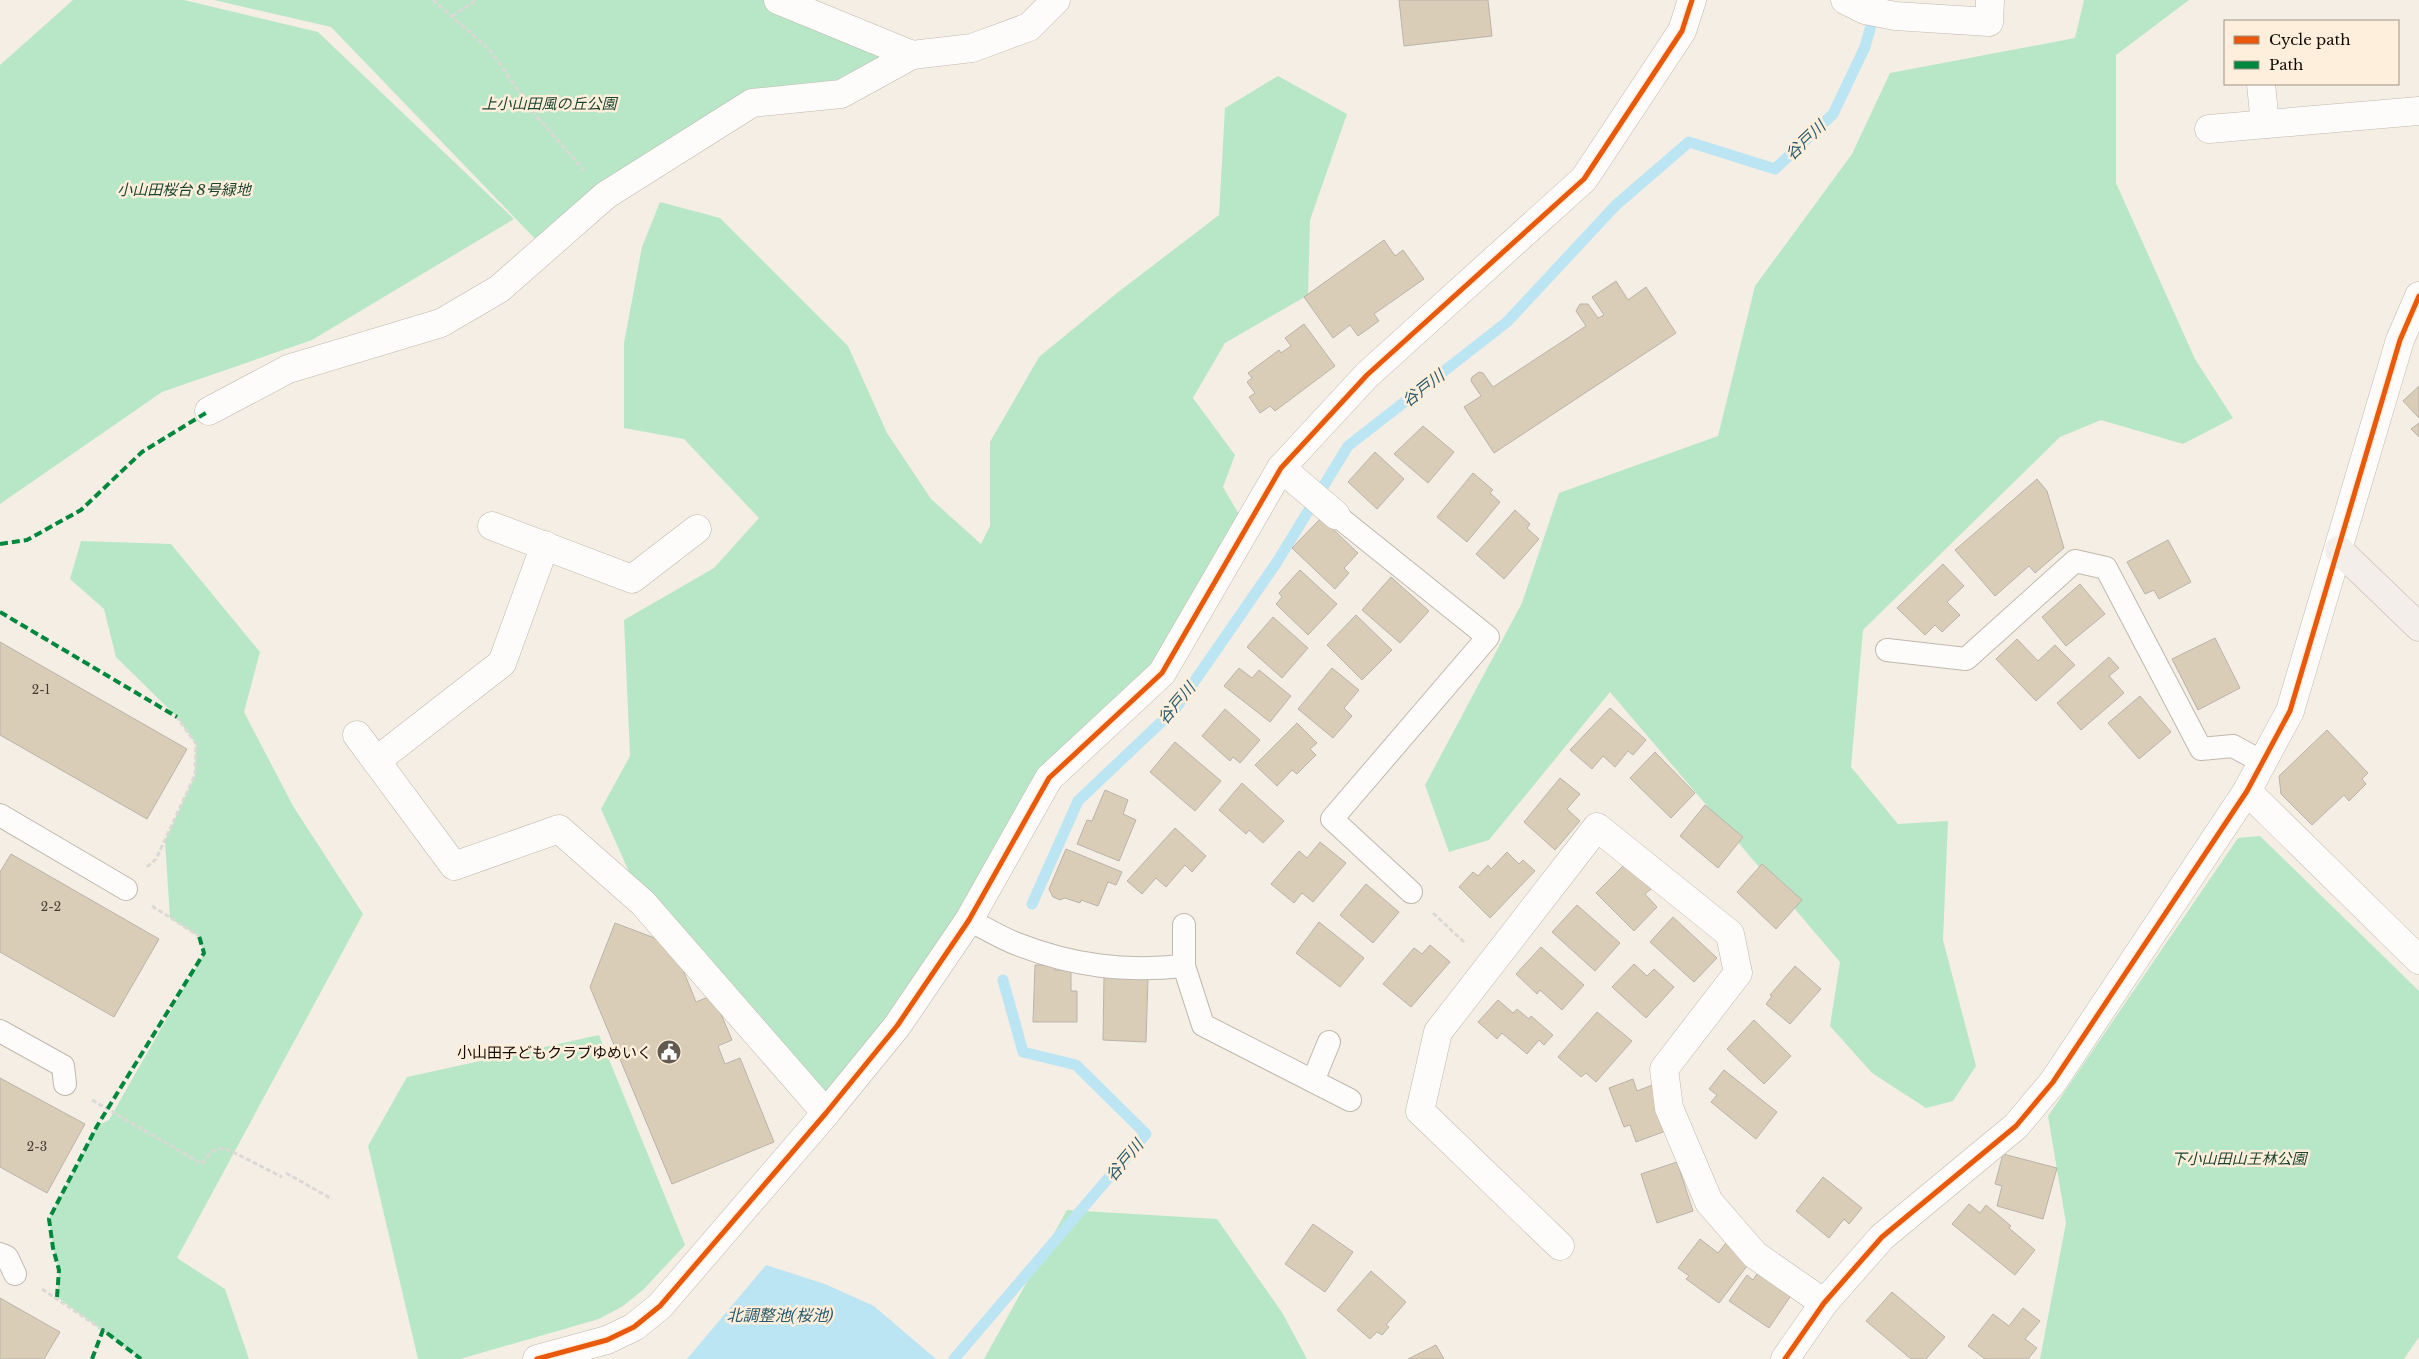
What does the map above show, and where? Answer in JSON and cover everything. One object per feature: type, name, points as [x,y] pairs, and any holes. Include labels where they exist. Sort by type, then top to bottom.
[{"type":"street","points":[[778,0],[912,55]]},
{"type":"street","points":[[208,411],[288,369],[441,323],[499,289],[606,195],[752,103],[841,94],[912,55],[972,48],[1029,27],[1056,0]]},
{"type":"street","points":[[538,1359],[607,1340],[634,1327],[660,1306],[826,1113],[897,1026],[969,920],[1049,778],[1162,673],[1289,475],[1367,375],[1584,179],[1682,31],[1692,0]]},
{"type":"street","points":[[1855,5],[1895,16],[1989,22],[1990,0]]},
{"type":"street","points":[[2261,85],[2265,124]]},
{"type":"street","points":[[2209,128],[2419,111]]},
{"type":"street","points":[[1784,1359],[1824,1303],[1882,1237],[2016,1126],[2053,1082],[2264,763],[2290,711],[2400,340],[2419,296]]},
{"type":"street","points":[[1289,475],[1336,515]]},
{"type":"street","points":[[492,526],[632,579],[697,529]]},
{"type":"street","points":[[376,761],[502,663],[545,545]]},
{"type":"street","points":[[2339,550],[2419,627]]},
{"type":"street","points":[[357,735],[454,866],[559,828],[643,904],[826,1113]]},
{"type":"street","points":[[2247,791],[2419,960]]},
{"type":"street","points":[[1560,1246],[1420,1111],[1438,1032],[1597,827],[1730,934],[1738,973],[1664,1069],[1669,1108],[1709,1202],[1755,1255],[1824,1303]]},
{"type":"lane","points":[[1336,515],[1488,637],[1332,819],[1411,892]]},
{"type":"lane","points":[[1887,650],[1966,659],[2075,560],[2106,568],[2201,749],[2234,746],[2264,763]]},
{"type":"lane","points":[[0,815],[126,889]]},
{"type":"lane","points":[[969,920],[1016,944],[1082,965],[1150,969],[1184,966]]},
{"type":"lane","points":[[1184,925],[1184,966],[1203,1025],[1350,1100]]},
{"type":"lane","points":[[0,1030],[64,1066],[65,1084]]},
{"type":"lane","points":[[1313,1081],[1329,1042]]},
{"type":"lane","points":[[0,1254],[6,1257],[15,1274]]},
{"type":"path","points":[[433,0],[489,49],[537,117],[606,195]]},
{"type":"path","points":[[452,16],[476,0]]},
{"type":"path","points":[[177,717],[196,744],[195,775],[156,859],[126,889],[198,936]]},
{"type":"path","points":[[1411,892],[1489,966]]},
{"type":"path","points":[[109,1110],[202,1164],[212,1151],[219,1148],[227,1150],[332,1199]]},
{"type":"path","points":[[57,1297],[103,1330]]},
{"type":"green space","name":"小山田桜台 8号緑地","points":[[73,0],[184,0],[318,32],[514,219],[312,340],[162,392],[0,504],[0,65]]},
{"type":"green space","name":"上小山田風の丘公園","points":[[214,0],[765,0],[901,56],[838,85],[758,93],[541,245],[331,27]]},
{"type":"green space","points":[[2084,0],[2189,0],[2116,55],[2116,183],[2195,359],[2233,418],[2183,444],[2101,420],[2060,437],[1863,630],[1851,767],[1898,824],[1948,821],[1943,940],[1976,1066],[1953,1101],[1926,1108],[1872,1073],[1830,1026],[1840,962],[1610,692],[1489,840],[1449,852],[1425,785],[1522,603],[1559,493],[1718,436],[1755,286],[1852,154],[1890,73],[2075,38]]},
{"type":"green space","points":[[1278,76],[1347,114],[1310,220],[1308,295],[1225,343],[1193,398],[1235,455],[1223,487],[1247,528],[1162,673],[1049,778],[826,1113],[643,903],[601,809],[630,756],[624,620],[714,568],[759,518],[684,439],[624,428],[624,343],[642,247],[660,202],[720,218],[848,346],[887,433],[931,499],[981,544],[990,526],[990,442],[1039,357],[1117,293],[1219,215],[1225,108]]},
{"type":"green space","points":[[81,541],[171,544],[260,652],[244,712],[293,806],[363,914],[177,1258],[225,1289],[249,1359],[141,1359],[57,1297],[59,1270],[53,1248],[49,1219],[97,1126],[109,1120],[204,953],[198,936],[170,918],[165,841],[195,775],[196,744],[177,717],[116,657],[104,609],[70,579]]},
{"type":"green space","name":"下小山田山王林公園","points":[[2260,836],[2419,991],[2419,1337],[2404,1359],[2040,1359],[2066,1223],[2048,1116],[2238,838]]},
{"type":"green space","points":[[599,1035],[685,1245],[643,1290],[623,1306],[599,1319],[460,1359],[418,1359],[368,1146],[407,1077]]},
{"type":"green space","points":[[1067,1210],[1217,1219],[1283,1314],[1307,1359],[984,1359]]},
{"type":"water","name":"北調整池(桜池)","points":[[766,1265],[825,1284],[874,1306],[936,1359],[687,1359]]},
{"type":"building","points":[[1399,0],[1488,0],[1492,36],[1404,46]]},
{"type":"building","points":[[1384,240],[1395,256],[1403,250],[1424,279],[1374,314],[1379,321],[1358,336],[1350,325],[1333,338],[1304,297]]},
{"type":"building","points":[[1616,281],[1628,300],[1646,287],[1676,333],[1494,453],[1464,407],[1481,396],[1471,381],[1472,377],[1479,372],[1483,373],[1493,387],[1586,326],[1576,311],[1580,304],[1588,304],[1598,318],[1604,315],[1592,297]]},
{"type":"building","points":[[1304,324],[1335,366],[1275,411],[1270,406],[1260,413],[1249,397],[1255,393],[1247,382],[1252,378],[1248,373],[1279,350],[1281,353],[1291,346],[1285,338]]},
{"type":"building","points":[[2419,386],[2419,418],[2403,401]]},
{"type":"building","points":[[2419,423],[2419,437],[2411,429]]},
{"type":"building","points":[[1423,426],[1454,452],[1428,483],[1394,454]]},
{"type":"building","points":[[1375,452],[1404,479],[1377,509],[1348,482]]},
{"type":"building","points":[[1473,473],[1493,490],[1490,493],[1500,502],[1467,542],[1437,517]]},
{"type":"building","points":[[2037,479],[2047,491],[2064,548],[2035,573],[2029,566],[1995,596],[1955,550]]},
{"type":"building","points":[[1515,510],[1530,524],[1527,528],[1539,539],[1504,579],[1476,554]]},
{"type":"building","points":[[1321,518],[1358,553],[1344,568],[1349,573],[1335,589],[1292,548]]},
{"type":"building","points":[[2168,540],[2191,582],[2159,599],[2154,590],[2145,594],[2127,562]]},
{"type":"building","points":[[1943,564],[1964,586],[1947,602],[1960,615],[1942,632],[1935,625],[1925,635],[1897,608]]},
{"type":"building","points":[[1300,570],[1337,604],[1308,635],[1276,604],[1282,597],[1279,593]]},
{"type":"building","points":[[1391,577],[1429,611],[1400,643],[1362,610]]},
{"type":"building","points":[[2080,584],[2105,614],[2066,646],[2042,617]]},
{"type":"building","points":[[1356,615],[1392,650],[1362,680],[1327,645]]},
{"type":"building","points":[[1273,617],[1308,648],[1282,678],[1247,647]]},
{"type":"building","points":[[2215,638],[2240,688],[2198,710],[2172,659]]},
{"type":"building","points":[[2017,639],[2038,661],[2055,645],[2075,665],[2036,701],[1996,659]]},
{"type":"building","points":[[0,642],[187,749],[147,819],[0,735]]},
{"type":"building","points":[[2109,657],[2119,668],[2109,676],[2124,693],[2081,730],[2057,703]]},
{"type":"building","points":[[1239,668],[1252,678],[1259,670],[1291,696],[1270,722],[1224,686]]},
{"type":"building","points":[[1332,668],[1359,690],[1344,708],[1352,716],[1333,738],[1298,709]]},
{"type":"building","points":[[2140,696],[2171,732],[2139,759],[2108,723]]},
{"type":"building","points":[[1610,708],[1646,740],[1633,755],[1628,751],[1615,767],[1603,756],[1592,769],[1570,750]]},
{"type":"building","points":[[1225,709],[1260,740],[1240,763],[1233,757],[1230,761],[1202,736]]},
{"type":"building","points":[[1297,723],[1317,743],[1310,749],[1316,755],[1297,774],[1292,770],[1277,786],[1255,765]]},
{"type":"building","points":[[2327,730],[2368,773],[2362,779],[2366,784],[2349,801],[2344,795],[2312,825],[2281,794],[2279,776]]},
{"type":"building","points":[[1175,742],[1221,781],[1195,811],[1150,772]]},
{"type":"building","points":[[1655,752],[1695,793],[1671,818],[1630,778]]},
{"type":"building","points":[[1560,778],[1580,794],[1567,809],[1580,821],[1555,850],[1524,822]]},
{"type":"building","points":[[1242,783],[1284,821],[1263,843],[1249,830],[1246,834],[1219,810]]},
{"type":"building","points":[[1105,790],[1128,800],[1123,814],[1136,820],[1119,861],[1077,844],[1087,820],[1092,821]]},
{"type":"building","points":[[1705,805],[1743,837],[1718,868],[1680,836]]},
{"type":"building","points":[[1175,828],[1206,856],[1192,872],[1185,865],[1166,887],[1156,878],[1142,894],[1127,881]]},
{"type":"building","points":[[1320,842],[1346,863],[1313,902],[1302,893],[1294,903],[1271,884],[1299,851],[1307,858]]},
{"type":"building","points":[[1066,849],[1122,872],[1116,885],[1108,882],[1098,906],[1081,900],[1080,903],[1065,898],[1060,900],[1053,897],[1049,889]]},
{"type":"building","points":[[1507,852],[1519,864],[1523,860],[1535,871],[1490,918],[1459,887],[1473,872],[1478,876],[1488,865],[1491,869]]},
{"type":"building","points":[[11,854],[159,939],[114,1017],[0,952],[0,872]]},
{"type":"building","points":[[1625,864],[1651,889],[1645,894],[1657,907],[1634,931],[1596,893]]},
{"type":"building","points":[[1762,864],[1802,900],[1776,929],[1737,892]]},
{"type":"building","points":[[1366,884],[1399,912],[1373,943],[1340,915]]},
{"type":"building","points":[[1577,905],[1620,943],[1595,971],[1552,932]]},
{"type":"building","points":[[1673,917],[1717,958],[1694,982],[1650,942]]},
{"type":"building","points":[[1319,922],[1364,958],[1340,987],[1296,953]]},
{"type":"building","name":"小山田子どもクラブゆめいく","points":[[615,923],[673,945],[696,1002],[713,995],[732,1040],[718,1046],[725,1064],[740,1058],[774,1142],[672,1184],[590,987]]},
{"type":"building","points":[[1430,945],[1450,962],[1411,1007],[1383,984],[1414,948],[1422,954]]},
{"type":"building","points":[[1541,947],[1584,985],[1562,1010],[1540,990],[1537,994],[1516,974]]},
{"type":"building","points":[[1634,964],[1647,976],[1654,969],[1674,987],[1646,1018],[1612,987]]},
{"type":"building","points":[[1035,965],[1055,965],[1055,970],[1071,970],[1071,991],[1077,991],[1077,1022],[1033,1022]]},
{"type":"building","points":[[1795,966],[1821,989],[1790,1024],[1766,1004],[1772,996],[1770,995]]},
{"type":"building","points":[[1104,976],[1148,977],[1146,1042],[1103,1040]]},
{"type":"building","points":[[1498,1000],[1513,1013],[1517,1009],[1529,1019],[1531,1016],[1553,1035],[1544,1045],[1539,1040],[1527,1054],[1502,1033],[1497,1039],[1478,1022]]},
{"type":"building","points":[[1597,1012],[1632,1041],[1596,1082],[1586,1073],[1581,1077],[1558,1057]]},
{"type":"building","points":[[1754,1020],[1791,1056],[1764,1084],[1727,1049]]},
{"type":"building","points":[[1724,1070],[1777,1112],[1756,1139],[1711,1102],[1717,1095],[1709,1089]]},
{"type":"building","points":[[0,1078],[85,1124],[47,1193],[0,1167]]},
{"type":"building","points":[[1633,1079],[1637,1091],[1655,1084],[1671,1129],[1636,1142],[1630,1125],[1624,1127],[1609,1088]]},
{"type":"building","points":[[2003,1154],[2057,1168],[2043,1219],[1997,1206],[2002,1186],[1995,1184]]},
{"type":"building","points":[[1677,1162],[1693,1211],[1657,1223],[1641,1174]]},
{"type":"building","points":[[1823,1177],[1862,1208],[1849,1224],[1844,1219],[1829,1238],[1796,1211]]},
{"type":"building","points":[[1969,1204],[1980,1213],[1986,1205],[2035,1250],[2015,1275],[1952,1224]]},
{"type":"building","points":[[1313,1224],[1353,1252],[1325,1292],[1285,1264]]},
{"type":"building","points":[[1700,1239],[1718,1253],[1726,1243],[1750,1262],[1719,1303],[1686,1279],[1689,1276],[1678,1268]]},
{"type":"building","points":[[1371,1271],[1406,1302],[1386,1325],[1389,1327],[1382,1335],[1377,1332],[1370,1339],[1337,1310]]},
{"type":"building","points":[[1759,1271],[1792,1294],[1769,1328],[1729,1301],[1747,1275],[1753,1280]]},
{"type":"building","points":[[1892,1292],[1945,1337],[1926,1359],[1911,1359],[1866,1321]]},
{"type":"building","points":[[0,1298],[60,1332],[44,1359],[0,1359]]},
{"type":"building","points":[[2023,1308],[2040,1321],[2025,1339],[2037,1348],[2028,1359],[1985,1359],[1968,1346],[1993,1314],[2009,1326]]},
{"type":"building","points":[[1436,1345],[1444,1359],[1408,1359]]},
{"type":"waterway","name":"谷戸川","points":[[1032,904],[1078,801],[1176,708],[1277,562],[1348,446],[1507,322],[1616,205],[1689,142],[1775,169],[1833,114],[1865,47],[1875,11]]},
{"type":"waterway","name":"谷戸川","points":[[954,1359],[1146,1134],[1076,1065],[1023,1052],[1003,980]]},
{"type":"marked path","points":[[0,544],[27,540],[81,510],[142,452],[209,411]]},
{"type":"marked path","points":[[0,612],[177,717]]},
{"type":"marked path","points":[[57,1297],[59,1270],[53,1248],[49,1219],[97,1126],[204,953],[199,936]]},
{"type":"marked path","points":[[92,1359],[103,1330],[141,1359]]},
{"type":"cycle path","points":[[537,1359],[607,1340],[634,1327],[660,1306],[826,1113],[897,1026],[969,920],[1049,778],[1162,673],[1281,468],[1367,375],[1584,179],[1682,31],[1692,0]]},
{"type":"cycle path","points":[[1785,1359],[1824,1303],[1882,1237],[2016,1126],[2053,1082],[2247,791],[2290,711],[2400,340],[2419,296]]},
{"type":"place","name":"小山田子どもクラブゆめいく","points":[[669,1052]]}]
